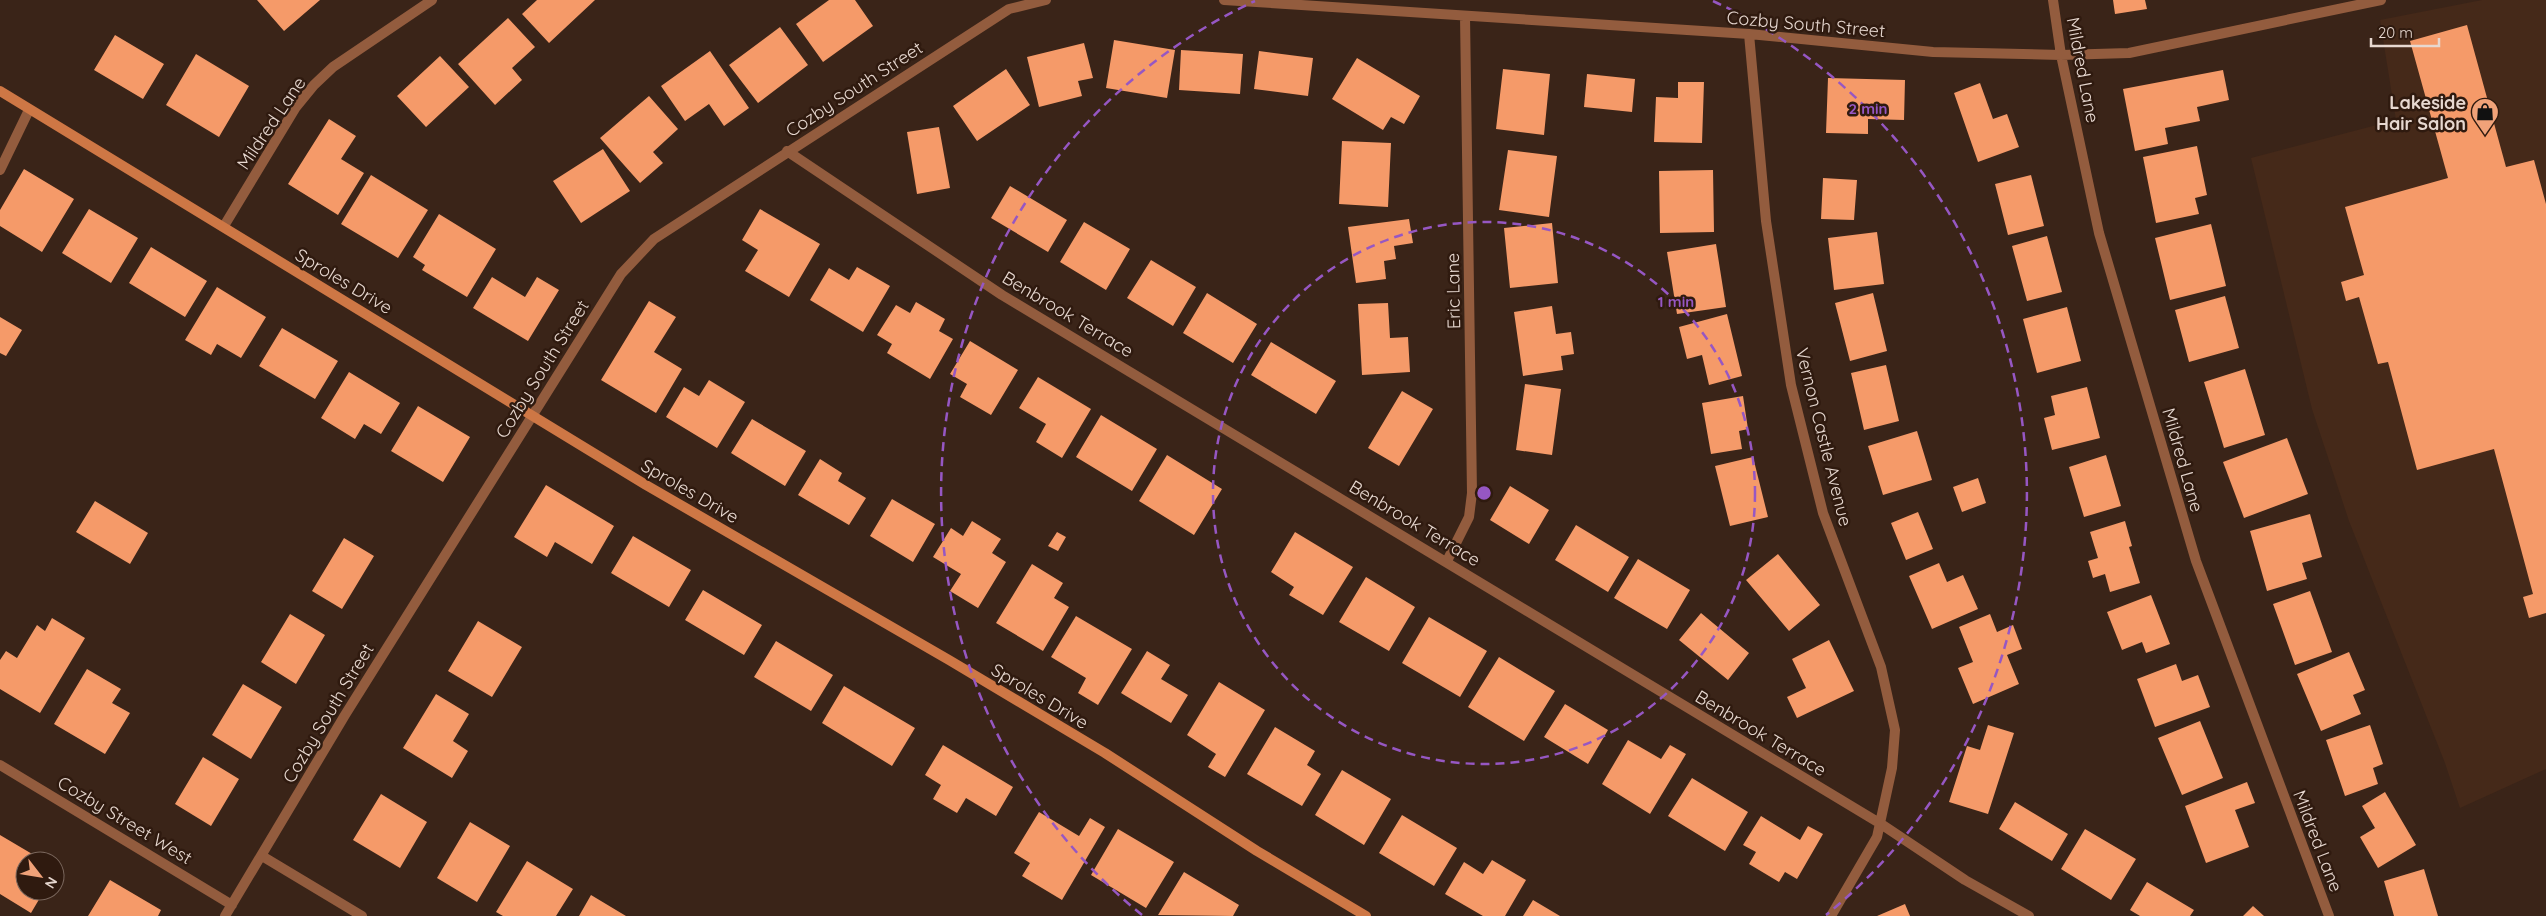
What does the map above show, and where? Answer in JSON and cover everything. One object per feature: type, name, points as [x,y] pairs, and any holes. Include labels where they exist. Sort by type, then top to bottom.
[{"type":"street","name":"Mildred Lane","points":[[224,226],[296,107],[314,84],[333,67],[432,0]]},
{"type":"street","name":"Cozby South Street","points":[[225,916],[345,715],[620,274],[654,239],[1008,9],[1046,0]]},
{"type":"street","name":"Cozby South Street","points":[[1224,0],[1749,34],[1933,52],[2061,55],[2129,53],[2381,0]]},
{"type":"street","name":"Mildred Lane","points":[[2053,0],[2061,55],[2099,233],[2196,561],[2329,916]]},
{"type":"street","name":"Eric Lane","points":[[1447,561],[1469,517],[1472,493],[1465,16]]},
{"type":"street","name":"Vernon Castle Avenue","points":[[1749,34],[1766,221],[1791,385],[1823,513],[1881,667],[1895,730],[1892,768],[1876,837],[1856,876],[1831,916]]},
{"type":"street","name":"Sproles Drive","points":[[0,91],[646,485],[949,660],[1088,744],[1257,852],[1366,916]]},
{"type":"street","points":[[0,170],[29,110]]},
{"type":"street","name":"Benbrook Terrace","points":[[787,152],[1002,295],[1447,561],[1880,824],[1965,880],[2029,916]]},
{"type":"street","name":"Cozby Street West","points":[[0,764],[232,905]]},
{"type":"street","points":[[262,856],[362,916]]},
{"type":"shaded area","points":[[2482,0],[2546,0],[2546,769],[2460,808],[2445,763],[2349,521],[2312,409],[2251,158],[2396,120],[2380,20]]},
{"type":"building","points":[[257,0],[320,0],[284,31]]},
{"type":"building","points":[[537,0],[595,0],[549,43],[522,14]]},
{"type":"building","points":[[829,0],[855,0],[873,26],[823,62],[796,24]]},
{"type":"building","points":[[2113,0],[2145,0],[2147,9],[2115,14]]},
{"type":"building","points":[[508,18],[535,47],[512,68],[522,80],[495,105],[458,64]]},
{"type":"building","points":[[2467,25],[2506,167],[2534,160],[2546,204],[2546,613],[2529,618],[2523,597],[2533,594],[2494,449],[2417,470],[2388,362],[2378,364],[2359,297],[2346,301],[2341,282],[2364,275],[2345,207],[2448,178],[2410,41]]},
{"type":"building","points":[[780,27],[808,65],[758,103],[729,65]]},
{"type":"building","points":[[115,35],[164,64],[143,99],[94,70]]},
{"type":"building","points":[[1114,40],[1175,50],[1167,98],[1106,88]]},
{"type":"building","points":[[1084,43],[1093,78],[1078,81],[1082,96],[1039,107],[1027,57]]},
{"type":"building","points":[[1181,50],[1243,54],[1240,94],[1179,90]]},
{"type":"building","points":[[710,51],[749,108],[724,126],[709,104],[685,121],[661,86]]},
{"type":"building","points":[[1259,51],[1313,58],[1308,96],[1254,89]]},
{"type":"building","points":[[196,54],[249,86],[219,137],[166,105]]},
{"type":"building","points":[[440,56],[469,87],[426,127],[397,96]]},
{"type":"building","points":[[1357,58],[1420,96],[1404,124],[1391,117],[1383,130],[1332,99]]},
{"type":"building","points":[[1006,69],[1030,105],[977,141],[953,106]]},
{"type":"building","points":[[1503,69],[1550,74],[1544,135],[1496,129]]},
{"type":"building","points":[[2223,70],[2229,100],[2197,107],[2200,121],[2165,128],[2168,144],[2135,151],[2123,89]]},
{"type":"building","points":[[1587,74],[1635,79],[1632,112],[1584,107]]},
{"type":"building","points":[[1828,78],[1905,80],[1904,120],[1868,119],[1868,134],[1826,133]]},
{"type":"building","points":[[1678,82],[1704,82],[1702,143],[1654,142],[1656,97],[1678,98]]},
{"type":"building","points":[[1980,83],[1993,119],[2007,114],[2019,147],[1978,162],[1954,93]]},
{"type":"building","points":[[649,96],[678,129],[653,152],[663,163],[640,183],[600,138]]},
{"type":"building","points":[[329,119],[356,136],[341,159],[364,173],[338,215],[288,184]]},
{"type":"building","points":[[939,127],[950,188],[917,194],[907,132]]},
{"type":"building","points":[[1342,141],[1391,143],[1388,207],[1339,204]]},
{"type":"building","points":[[2197,146],[2207,195],[2195,198],[2199,214],[2156,223],[2143,157]]},
{"type":"building","points":[[603,149],[630,191],[581,223],[553,181]]},
{"type":"building","points":[[1508,150],[1557,156],[1549,217],[1499,210]]},
{"type":"building","points":[[24,169],[74,199],[42,252],[0,226],[0,210]]},
{"type":"building","points":[[1713,170],[1714,232],[1660,233],[1659,171]]},
{"type":"building","points":[[371,175],[428,210],[398,258],[341,224]]},
{"type":"building","points":[[2031,175],[2044,226],[2008,235],[1995,184]]},
{"type":"building","points":[[1823,178],[1857,180],[1854,220],[1821,219]]},
{"type":"building","points":[[1010,186],[1067,220],[1048,252],[991,218]]},
{"type":"building","points":[[89,209],[138,238],[111,283],[62,253]]},
{"type":"building","points":[[760,209],[820,244],[789,297],[745,271],[758,250],[742,240]]},
{"type":"building","points":[[439,214],[496,249],[467,297],[422,270],[425,265],[413,257]]},
{"type":"building","points":[[1409,219],[1413,243],[1394,246],[1396,259],[1384,261],[1386,279],[1356,283],[1348,227]]},
{"type":"building","points":[[1084,222],[1130,249],[1106,290],[1060,262]]},
{"type":"building","points":[[1552,223],[1558,283],[1510,288],[1504,228]]},
{"type":"building","points":[[2211,224],[2226,286],[2170,300],[2155,238]]},
{"type":"building","points":[[1877,232],[1884,284],[1834,290],[1828,238]]},
{"type":"building","points":[[2047,236],[2062,292],[2027,301],[2012,246]]},
{"type":"building","points":[[1716,244],[1726,307],[1677,314],[1667,252]]},
{"type":"building","points":[[151,247],[207,281],[185,317],[129,283]]},
{"type":"building","points":[[1151,260],[1196,287],[1173,326],[1127,298]]},
{"type":"building","points":[[857,267],[890,286],[863,332],[810,300],[829,268],[849,280]]},
{"type":"building","points":[[492,277],[525,297],[537,277],[559,290],[528,341],[473,308]]},
{"type":"building","points":[[217,287],[266,317],[241,358],[217,344],[211,355],[185,340]]},
{"type":"building","points":[[1207,293],[1257,324],[1233,363],[1183,333]]},
{"type":"building","points":[[1873,293],[1887,351],[1850,361],[1835,303]]},
{"type":"building","points":[[2225,296],[2239,348],[2189,362],[2175,310]]},
{"type":"building","points":[[649,301],[676,317],[654,352],[682,369],[656,413],[601,380]]},
{"type":"building","points":[[916,302],[945,319],[939,331],[953,339],[930,379],[887,353],[892,344],[877,335],[896,305],[910,313]]},
{"type":"building","points":[[1388,303],[1390,338],[1408,337],[1410,372],[1362,375],[1358,304]]},
{"type":"building","points":[[1552,306],[1556,334],[1571,332],[1574,354],[1561,356],[1563,370],[1523,376],[1514,312]]},
{"type":"building","points":[[2067,307],[2081,361],[2037,373],[2023,319]]},
{"type":"building","points":[[1727,314],[1742,376],[1709,385],[1702,355],[1687,359],[1679,327]]},
{"type":"building","points":[[0,317],[22,330],[6,356],[0,353]]},
{"type":"building","points":[[282,328],[338,361],[315,399],[259,366]]},
{"type":"building","points":[[970,341],[1018,370],[991,415],[960,397],[967,384],[950,374]]},
{"type":"building","points":[[1271,342],[1336,381],[1316,414],[1251,375]]},
{"type":"building","points":[[1886,365],[1899,421],[1864,430],[1851,373]]},
{"type":"building","points":[[2245,369],[2265,435],[2224,448],[2204,382]]},
{"type":"building","points":[[349,372],[400,403],[381,434],[364,424],[355,439],[321,418]]},
{"type":"building","points":[[1038,377],[1091,409],[1062,458],[1036,442],[1046,424],[1019,408]]},
{"type":"building","points":[[709,380],[745,402],[717,448],[666,417],[684,387],[699,396]]},
{"type":"building","points":[[1525,384],[1561,389],[1552,455],[1516,450]]},
{"type":"building","points":[[2087,387],[2100,438],[2052,450],[2044,418],[2055,415],[2051,396]]},
{"type":"building","points":[[1402,391],[1433,409],[1399,466],[1368,448]]},
{"type":"building","points":[[1743,396],[1748,429],[1739,431],[1742,449],[1711,454],[1702,403]]},
{"type":"building","points":[[418,406],[470,437],[443,482],[391,451]]},
{"type":"building","points":[[1101,415],[1157,449],[1132,491],[1076,457]]},
{"type":"building","points":[[752,419],[806,451],[785,486],[731,453]]},
{"type":"building","points":[[1917,431],[1932,480],[1883,495],[1868,446]]},
{"type":"building","points":[[2287,438],[2308,494],[2244,518],[2223,462]]},
{"type":"building","points":[[1167,455],[1222,489],[1194,535],[1139,501]]},
{"type":"building","points":[[2106,455],[2121,506],[2084,517],[2069,467]]},
{"type":"building","points":[[1753,457],[1768,517],[1730,526],[1715,466]]},
{"type":"building","points":[[820,459],[842,473],[838,481],[866,498],[849,525],[798,495]]},
{"type":"building","points":[[1978,478],[1986,503],[1962,512],[1953,487]]},
{"type":"building","points":[[546,485],[614,526],[592,564],[555,542],[547,557],[514,537]]},
{"type":"building","points":[[1510,486],[1549,510],[1529,544],[1490,520]]},
{"type":"building","points":[[892,499],[935,524],[913,562],[870,536]]},
{"type":"building","points":[[95,501],[148,533],[130,564],[76,532]]},
{"type":"building","points":[[1918,512],[1933,549],[1906,560],[1891,523]]},
{"type":"building","points":[[2310,514],[2322,557],[2302,563],[2307,579],[2267,591],[2250,531]]},
{"type":"building","points":[[972,521],[1001,539],[992,553],[1006,562],[978,608],[950,591],[961,574],[933,557],[951,528],[963,536]]},
{"type":"building","points":[[2125,521],[2132,546],[2129,547],[2140,583],[2110,592],[2105,574],[2093,578],[2088,561],[2098,558],[2090,532]]},
{"type":"building","points":[[1576,525],[1629,557],[1608,592],[1555,560]]},
{"type":"building","points":[[1057,532],[1066,537],[1058,551],[1048,546]]},
{"type":"building","points":[[1295,532],[1353,567],[1323,615],[1289,595],[1294,587],[1271,572]]},
{"type":"building","points":[[633,536],[691,570],[669,607],[611,573]]},
{"type":"building","points":[[344,538],[374,556],[342,609],[312,591]]},
{"type":"building","points":[[1778,554],[1820,605],[1789,631],[1746,580]]},
{"type":"building","points":[[1638,559],[1690,590],[1667,629],[1614,598]]},
{"type":"building","points":[[1939,563],[1947,582],[1963,575],[1978,609],[1932,629],[1909,576]]},
{"type":"building","points":[[1032,564],[1063,583],[1054,598],[1069,607],[1043,651],[996,623]]},
{"type":"building","points":[[1366,577],[1415,607],[1389,651],[1339,622]]},
{"type":"building","points":[[703,590],[762,625],[744,655],[685,620]]},
{"type":"building","points":[[2310,591],[2332,652],[2295,665],[2273,604]]},
{"type":"building","points":[[2151,595],[2170,644],[2146,653],[2142,642],[2122,650],[2107,612]]},
{"type":"building","points":[[1701,613],[1749,653],[1728,680],[1679,640]]},
{"type":"building","points":[[290,614],[325,635],[296,684],[261,662]]},
{"type":"building","points":[[1990,614],[1997,632],[2013,625],[2022,649],[2007,655],[2019,684],[1973,704],[1958,668],[1973,662],[1959,627]]},
{"type":"building","points":[[1076,616],[1132,649],[1098,705],[1078,693],[1086,678],[1051,657]]},
{"type":"building","points":[[1429,617],[1487,651],[1460,697],[1402,663]]},
{"type":"building","points":[[52,618],[85,638],[40,713],[0,689],[0,660],[6,651],[17,658],[37,625],[45,631]]},
{"type":"building","points":[[478,621],[522,647],[492,697],[448,671]]},
{"type":"building","points":[[1829,640],[1854,691],[1797,718],[1787,697],[1806,688],[1792,659]]},
{"type":"building","points":[[776,641],[833,675],[811,711],[754,677]]},
{"type":"building","points":[[1147,651],[1170,665],[1161,679],[1188,695],[1171,723],[1121,693]]},
{"type":"building","points":[[2349,652],[2365,690],[2353,695],[2361,714],[2321,731],[2297,674]]},
{"type":"building","points":[[1499,657],[1555,691],[1524,741],[1468,707]]},
{"type":"building","points":[[2176,664],[2182,681],[2198,675],[2210,707],[2155,727],[2137,679]]},
{"type":"building","points":[[87,669],[121,689],[112,703],[130,713],[105,754],[54,724]]},
{"type":"building","points":[[1219,682],[1265,710],[1225,777],[1208,767],[1216,754],[1187,735]]},
{"type":"building","points":[[243,684],[282,707],[251,759],[212,735]]},
{"type":"building","points":[[844,686],[915,728],[892,766],[822,723]]},
{"type":"building","points":[[436,694],[469,714],[453,741],[468,751],[452,778],[403,748]]},
{"type":"building","points":[[1565,704],[1608,730],[1588,764],[1544,737]]},
{"type":"building","points":[[2200,721],[2223,778],[2182,795],[2158,738]]},
{"type":"building","points":[[1988,725],[2014,733],[1988,814],[1949,802],[1967,746],[1980,750]]},
{"type":"building","points":[[2370,725],[2383,764],[2373,768],[2378,784],[2345,796],[2326,740]]},
{"type":"building","points":[[1275,727],[1315,751],[1307,765],[1321,774],[1302,806],[1247,774]]},
{"type":"building","points":[[1628,740],[1661,759],[1670,745],[1686,754],[1650,814],[1602,784]]},
{"type":"building","points":[[943,745],[1013,787],[996,816],[966,798],[957,813],[933,799],[941,785],[925,775]]},
{"type":"building","points":[[203,757],[239,779],[211,826],[175,804]]},
{"type":"building","points":[[1342,770],[1391,799],[1364,845],[1315,815]]},
{"type":"building","points":[[1692,778],[1748,812],[1725,851],[1668,816]]},
{"type":"building","points":[[2247,782],[2255,803],[2235,810],[2249,847],[2206,863],[2185,806]]},
{"type":"building","points":[[2385,792],[2416,845],[2378,868],[2360,837],[2375,828],[2362,806]]},
{"type":"building","points":[[381,794],[427,822],[400,868],[353,840]]},
{"type":"building","points":[[2015,802],[2068,834],[2052,861],[1999,829]]},
{"type":"building","points":[[1039,812],[1079,836],[1090,818],[1105,827],[1062,900],[1022,876],[1030,863],[1014,853]]},
{"type":"building","points":[[1402,815],[1457,848],[1434,886],[1379,853]]},
{"type":"building","points":[[1761,816],[1800,840],[1808,826],[1823,834],[1797,879],[1785,872],[1779,882],[1749,864],[1756,852],[1743,845]]},
{"type":"building","points":[[470,822],[510,846],[477,902],[437,878]]},
{"type":"building","points":[[1118,829],[1174,862],[1146,908],[1091,875]]},
{"type":"building","points":[[2085,829],[2136,859],[2111,900],[2061,869]]},
{"type":"building","points":[[0,835],[27,851],[15,851],[15,901],[38,901],[31,913],[0,894]]},
{"type":"building","points":[[1492,860],[1526,880],[1505,916],[1483,916],[1445,894],[1464,862],[1483,874]]},
{"type":"building","points":[[527,861],[573,889],[556,916],[503,916],[496,912]]},
{"type":"building","points":[[2424,869],[2438,916],[2394,916],[2384,881]]},
{"type":"building","points":[[1184,872],[1239,905],[1233,916],[1158,915]]},
{"type":"building","points":[[110,880],[161,910],[158,916],[88,916]]},
{"type":"building","points":[[2147,882],[2194,910],[2190,916],[2140,916],[2130,910]]},
{"type":"building","points":[[591,895],[626,916],[579,916]]},
{"type":"building","points":[[1533,900],[1560,916],[1523,916]]},
{"type":"building","points":[[1905,904],[1910,916],[1877,916]]},
{"type":"building","points":[[2253,906],[2264,916],[2243,916]]},
{"type":"place","name":"Lakeside Hair Salon","points":[[2485,136]]}]
